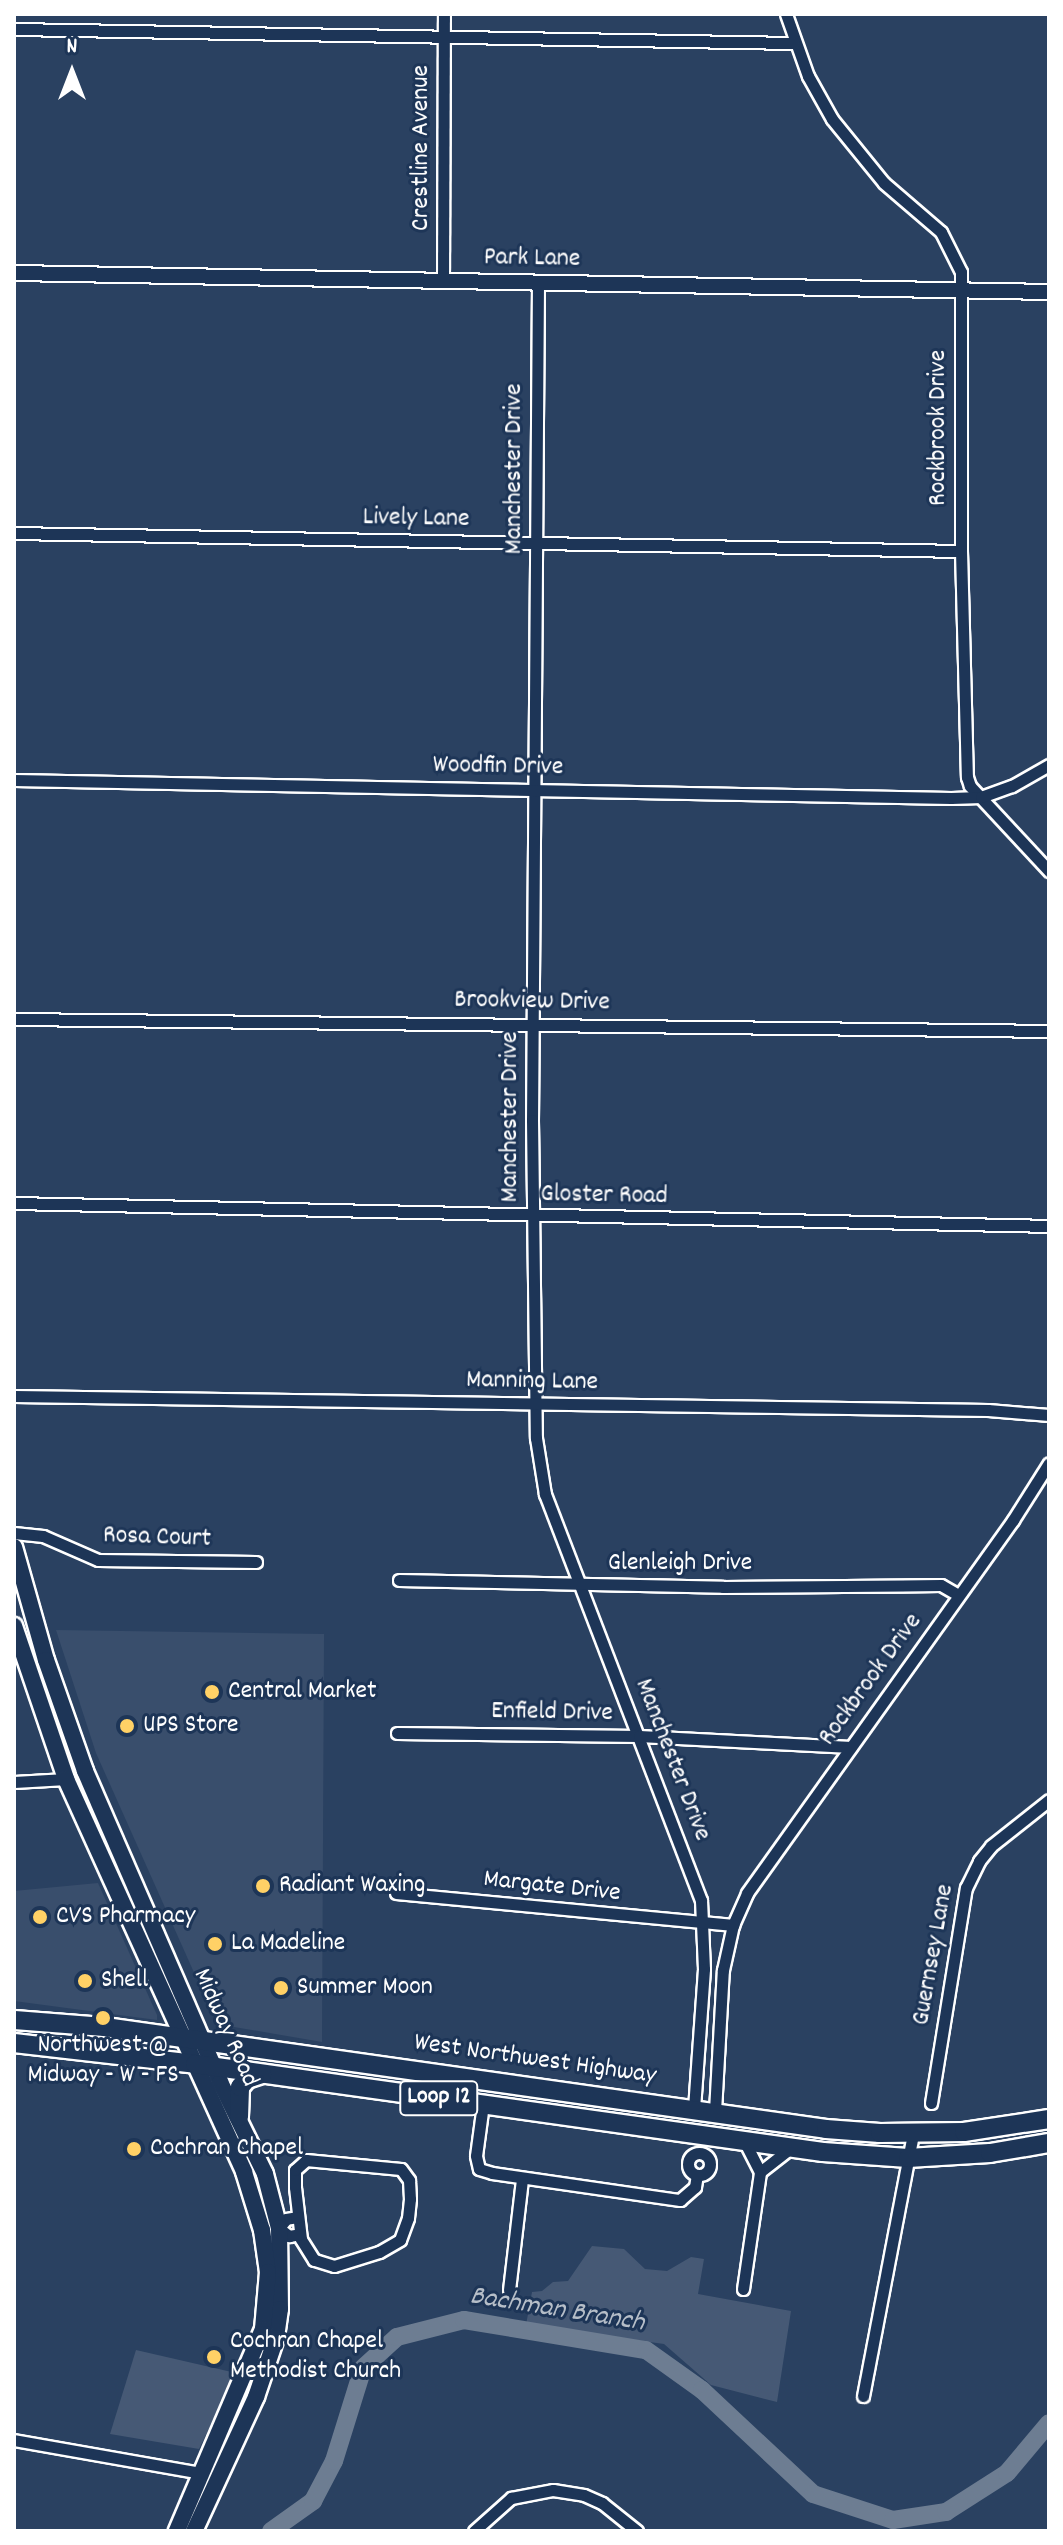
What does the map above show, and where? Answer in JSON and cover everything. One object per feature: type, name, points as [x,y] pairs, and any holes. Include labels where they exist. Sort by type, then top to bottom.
[{"type":"main road","name":"Midway Road","points":[[14,1547],[46,1660],[85,1771],[273,2197],[263,2329],[210,2475],[194,2531]]},
{"type":"main road","name":"Midway Road","points":[[14,1626],[66,1779],[271,2229]]},
{"type":"main road","points":[[66,1779],[85,1771]]},
{"type":"main road","points":[[114,1890],[134,1881]]},
{"type":"main road","name":"West Northwest Highway","points":[[14,2020],[184,2039],[715,2111],[826,2129],[913,2133],[988,2130],[1049,2119]]},
{"type":"main road","name":"West Northwest Highway","points":[[14,2043],[265,2073],[792,2147],[908,2158],[990,2153],[1049,2143]]},
{"type":"main road","points":[[239,2117],[240,2087],[247,2079],[265,2073]]},
{"type":"main road","points":[[694,2109],[701,2134]]},
{"type":"main road","points":[[701,2134],[715,2111]]},
{"type":"main road","name":"Midway Road","points":[[177,2531],[210,2475]]},
{"type":"street","name":"Crestline Avenue","points":[[443,282],[444,14]]},
{"type":"street","name":"Rockbrook Drive","points":[[786,14],[808,76],[846,139],[884,183],[931,221],[950,245],[961,272],[961,551],[967,777],[970,786],[1049,871]]},
{"type":"street","points":[[14,29],[794,43]]},
{"type":"street","name":"Park Lane","points":[[14,273],[1049,292]]},
{"type":"street","name":"Manchester Drive","points":[[538,283],[533,1405],[545,1494],[692,1871],[704,1921]]},
{"type":"street","name":"Lively Lane","points":[[14,533],[961,551]]},
{"type":"street","points":[[981,797],[1012,786],[1049,765]]},
{"type":"street","name":"Woodfin Drive","points":[[14,780],[981,797]]},
{"type":"street","name":"Brookview Drive","points":[[14,1019],[1049,1031]]},
{"type":"street","name":"Gloster Road","points":[[14,1203],[395,1209],[532,1216],[1049,1226]]},
{"type":"street","name":"Manning Lane","points":[[14,1396],[988,1410],[1049,1415]]},
{"type":"street","name":"Rockbrook Drive","points":[[715,2111],[723,1970],[733,1925],[747,1893],[1049,1463]]},
{"type":"street","name":"Rosa Court","points":[[14,1533],[43,1536],[98,1560],[256,1562]]},
{"type":"street","name":"Glenleigh Drive","points":[[399,1580],[580,1585],[941,1585],[958,1595]]},
{"type":"street","name":"Enfield Drive","points":[[397,1733],[639,1736],[851,1747]]},
{"type":"street","points":[[14,1782],[66,1779]]},
{"type":"street","name":"Guernsey Lane","points":[[931,2103],[966,1888],[979,1861],[991,1846],[1049,1800]]},
{"type":"street","name":"Margate Drive","points":[[396,1893],[542,1909],[704,1921]]},
{"type":"street","points":[[694,2109],[704,1921],[733,1925]]},
{"type":"street","points":[[483,2104],[476,2156],[479,2169],[522,2179],[680,2200],[695,2187],[697,2175],[688,2165],[691,2158],[700,2154],[701,2134]]},
{"type":"street","points":[[863,2396],[913,2133]]},
{"type":"street","points":[[743,2289],[760,2172],[744,2141]]},
{"type":"street","points":[[760,2172],[792,2147]]},
{"type":"street","points":[[306,2160],[390,2165],[401,2169],[409,2180],[405,2233],[392,2246],[328,2265],[308,2254],[300,2234],[298,2217],[295,2170],[306,2160]]},
{"type":"street","points":[[509,2290],[522,2179]]},
{"type":"street","points":[[271,2229],[286,2219],[298,2217]]},
{"type":"street","points":[[271,2229],[289,2236],[300,2234]]},
{"type":"street","points":[[14,2440],[210,2475]]},
{"type":"street","points":[[474,2531],[511,2498],[553,2490],[570,2491],[602,2503],[637,2531]]},
{"type":"shaded area","points":[[56,1630],[324,1634],[322,2042],[217,2024],[96,1753]]},
{"type":"shaded area","points":[[98,1883],[157,2020],[14,2001],[14,1891]]},
{"type":"shaded area","points":[[592,2246],[624,2249],[645,2269],[667,2271],[691,2257],[704,2259],[698,2294],[791,2311],[777,2402],[711,2385],[664,2344],[526,2325],[532,2292],[542,2291],[553,2282],[568,2281]]},
{"type":"shaded area","points":[[136,2350],[236,2373],[199,2449],[110,2434]]},
{"type":"waterway","name":"Bachman Branch","points":[[271,2531],[313,2501],[334,2461],[363,2368],[397,2337],[464,2320],[646,2350],[702,2390],[813,2494],[893,2520],[946,2512],[1007,2473],[1049,2423]]},
{"type":"place","name":"Central Market","points":[[212,1692]]},
{"type":"place","name":"UPS Store","points":[[127,1726]]},
{"type":"place","name":"Radiant Waxing","points":[[263,1886]]},
{"type":"place","name":"CVS Pharmacy","points":[[40,1917]]},
{"type":"place","name":"La Madeline","points":[[215,1944]]},
{"type":"place","name":"Shell","points":[[85,1981]]},
{"type":"place","name":"Summer Moon","points":[[281,1988]]},
{"type":"place","name":"Northwest @ Midway - W - FS","points":[[103,2018]]},
{"type":"place","name":"Cochran Chapel","points":[[134,2149]]},
{"type":"place","name":"Cochran Chapel Methodist Church","points":[[214,2357]]}]
